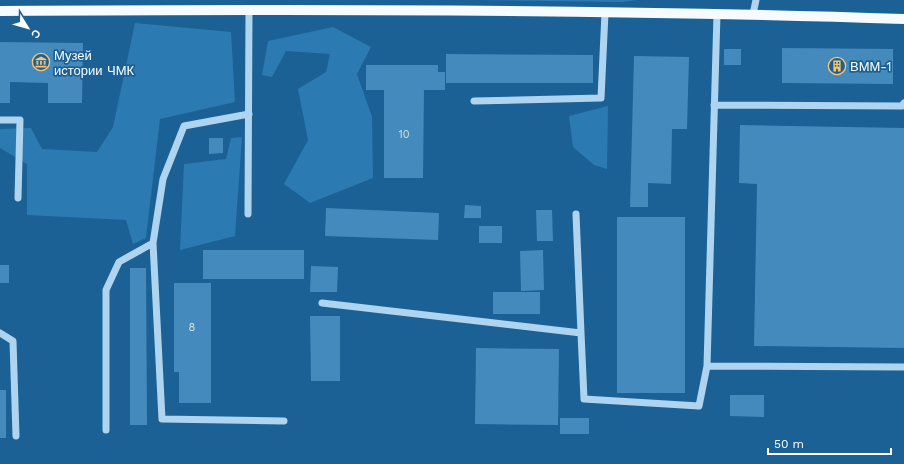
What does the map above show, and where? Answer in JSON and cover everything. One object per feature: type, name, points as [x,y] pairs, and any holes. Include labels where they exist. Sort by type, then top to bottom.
[{"type":"main road","points":[[0,11],[249,10],[753,14],[904,19]]},
{"type":"lane","points":[[753,14],[756,0]]},
{"type":"lane","points":[[248,214],[249,10]]},
{"type":"lane","points":[[474,101],[601,98],[605,13]]},
{"type":"lane","points":[[576,214],[584,399],[700,406],[707,366],[717,14]]},
{"type":"lane","points":[[714,105],[902,106],[904,103]]},
{"type":"lane","points":[[249,114],[184,126],[163,179],[152,244],[162,419],[284,421]]},
{"type":"lane","points":[[0,120],[20,120],[18,198]]},
{"type":"lane","points":[[106,430],[106,290],[119,262],[152,244]]},
{"type":"lane","points":[[322,303],[581,333]]},
{"type":"lane","points":[[0,333],[13,341],[16,436]]},
{"type":"lane","points":[[707,366],[904,367]]},
{"type":"shaded area","points":[[479,0],[638,0],[621,2]]},
{"type":"shaded area","points":[[135,23],[231,32],[235,102],[160,119],[146,238],[133,244],[126,220],[27,215],[27,164],[0,148],[0,129],[31,128],[42,149],[97,152],[113,127]]},
{"type":"shaded area","points":[[333,27],[371,47],[357,74],[372,117],[373,178],[310,203],[284,184],[308,140],[298,89],[326,72],[330,54],[286,51],[272,77],[262,75],[268,41]]},
{"type":"shaded area","points":[[608,106],[607,169],[594,165],[573,147],[569,116]]},
{"type":"shaded area","points":[[242,137],[235,236],[180,250],[184,164],[226,159],[231,138]]},
{"type":"building","name":"Музей истории ЧМК","points":[[0,42],[83,43],[82,103],[48,103],[48,83],[10,82],[10,103],[0,103]]},
{"type":"building","name":"ВММ-1","points":[[782,48],[893,49],[893,84],[782,83]]},
{"type":"building","points":[[724,49],[741,49],[741,65],[724,65]]},
{"type":"building","points":[[446,54],[593,55],[593,83],[446,83]]},
{"type":"building","points":[[634,56],[689,57],[687,129],[672,129],[671,184],[648,183],[648,207],[630,207]]},
{"type":"building","points":[[366,65],[438,65],[438,72],[445,72],[445,90],[424,90],[423,178],[384,178],[384,90],[366,90]]},
{"type":"building","points":[[740,125],[904,128],[904,348],[754,346],[757,184],[739,183]]},
{"type":"building","points":[[209,138],[223,138],[223,153],[209,154]]},
{"type":"building","points":[[465,205],[481,206],[481,218],[464,218]]},
{"type":"building","points":[[326,208],[439,213],[438,240],[325,236]]},
{"type":"building","points":[[536,210],[552,210],[553,241],[537,241]]},
{"type":"building","points":[[617,217],[685,217],[685,393],[617,393]]},
{"type":"building","points":[[479,226],[502,226],[502,243],[479,243]]},
{"type":"building","points":[[203,250],[304,250],[304,279],[203,279]]},
{"type":"building","points":[[543,250],[544,290],[521,291],[520,251]]},
{"type":"building","points":[[0,265],[9,265],[9,283],[0,283]]},
{"type":"building","points":[[311,266],[338,267],[337,292],[310,292]]},
{"type":"building","points":[[130,268],[146,268],[147,425],[130,425]]},
{"type":"building","points":[[174,283],[211,283],[211,403],[179,403],[179,372],[174,372]]},
{"type":"building","points":[[493,292],[540,292],[540,314],[493,314]]},
{"type":"building","points":[[310,316],[340,316],[340,381],[311,381]]},
{"type":"building","points":[[476,348],[559,349],[558,425],[475,424]]},
{"type":"building","points":[[0,390],[6,390],[6,438],[0,438]]},
{"type":"building","points":[[730,395],[764,395],[764,417],[730,416]]},
{"type":"building","points":[[560,418],[589,418],[589,434],[560,434]]},
{"type":"place","name":"Музей истории ЧМК","points":[[41,62]]},
{"type":"place","name":"ВММ-1","points":[[837,66]]}]
